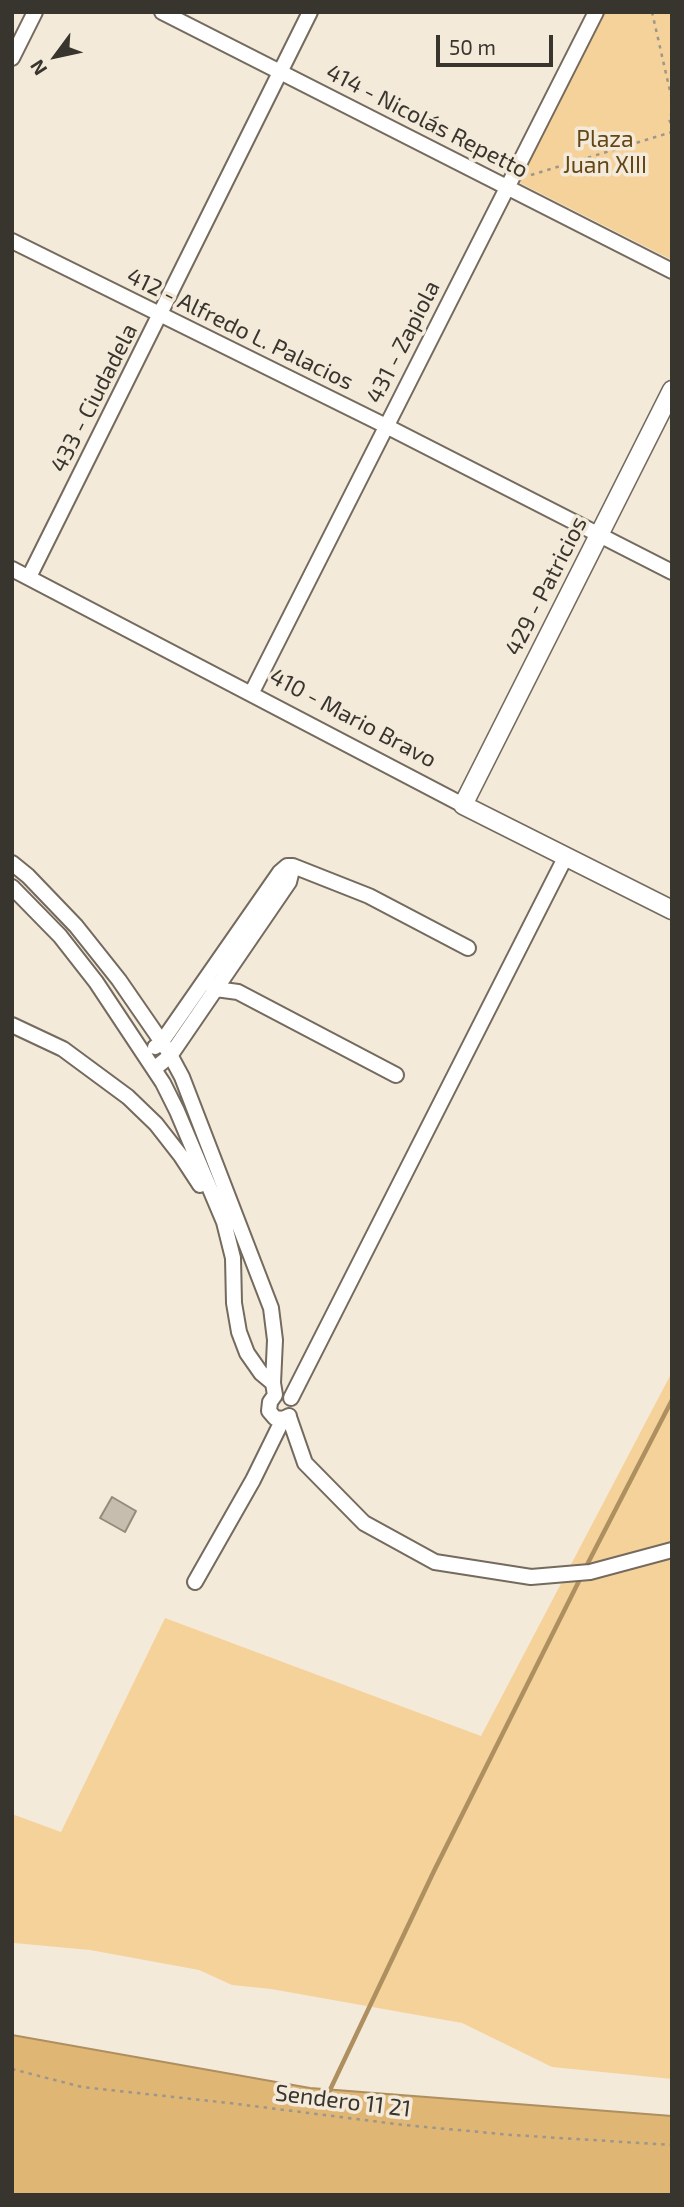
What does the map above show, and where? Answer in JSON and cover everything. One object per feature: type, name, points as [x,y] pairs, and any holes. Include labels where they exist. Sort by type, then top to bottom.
[{"type":"street","points":[[12,58],[35,12]]},
{"type":"street","name":"414 - Nicolás Repetto","points":[[162,12],[508,185],[672,271]]},
{"type":"street","name":"433 - Ciudadela","points":[[29,577],[310,12]]},
{"type":"street","name":"431 - Zapiola","points":[[252,692],[596,12]]},
{"type":"street","name":"412 - Alfredo L. Palacios","points":[[12,241],[386,426],[672,572]]},
{"type":"street","name":"429 - Patricios","points":[[463,804],[672,390]]},
{"type":"street","name":"410 - Mario Bravo","points":[[12,569],[672,910]]},
{"type":"street","points":[[195,1582],[286,1418],[294,1409],[291,1398],[566,856]]},
{"type":"street","points":[[12,863],[76,926],[119,980],[182,1077],[230,1221],[234,1303],[239,1332],[247,1353],[261,1373],[274,1389],[291,1398]]},
{"type":"street","points":[[154,1069],[170,1056],[211,984],[280,872],[287,866],[369,896],[468,948]]},
{"type":"street","points":[[12,887],[60,936],[96,982],[145,1054],[177,1111],[271,1308],[275,1340],[274,1389],[270,1411],[275,1418],[286,1418]]},
{"type":"street","points":[[145,1054],[161,1042],[211,984]]},
{"type":"street","points":[[211,984],[238,992],[396,1074]]},
{"type":"street","points":[[12,1025],[63,1049],[128,1097],[156,1124],[230,1221]]},
{"type":"street","points":[[286,1418],[304,1463],[364,1523],[435,1563],[531,1577],[584,1572],[672,1550]]},
{"type":"path","points":[[652,12],[672,100]]},
{"type":"path","points":[[672,112],[669,118],[672,127]]},
{"type":"path","points":[[508,185],[672,132]]},
{"type":"path","name":"Sendero 11 21","points":[[12,2069],[82,2087],[318,2115],[512,2135],[672,2145]]},
{"type":"green space","name":"Plaza Juan XIII","points":[[603,12],[672,12],[672,260],[518,182]]},
{"type":"green space","points":[[672,1372],[672,2079],[552,2067],[462,2023],[271,1989],[232,1985],[199,1970],[90,1950],[14,1943],[12,1945],[12,1814],[61,1832],[165,1618],[481,1736]]},
{"type":"shaded area","points":[[12,2035],[310,2088],[672,2116],[672,2195],[12,2195]]},
{"type":"building","points":[[112,1497],[136,1511],[125,1532],[100,1518]]},
{"type":"waterway","points":[[329,2092],[434,1871],[672,1400]]}]
